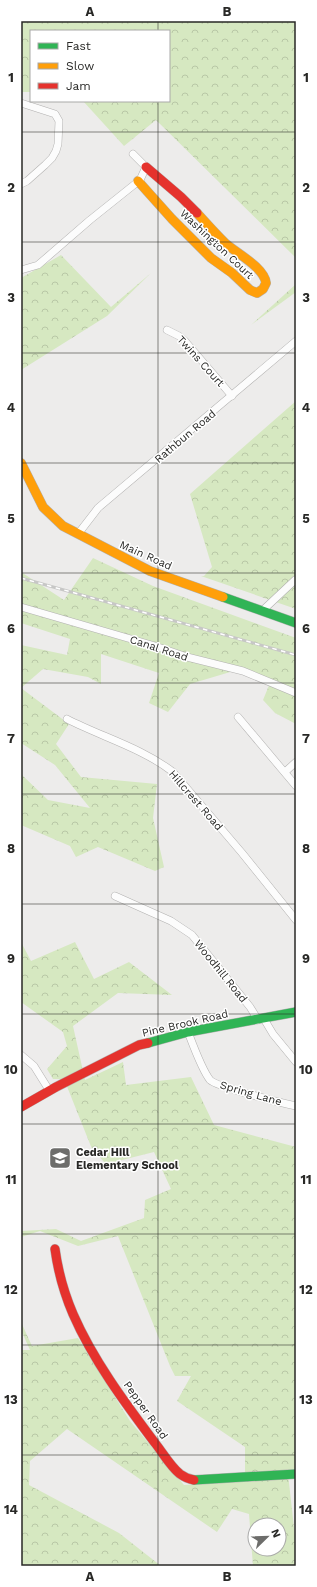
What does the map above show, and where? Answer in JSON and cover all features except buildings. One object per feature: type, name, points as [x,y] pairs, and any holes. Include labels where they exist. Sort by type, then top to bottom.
[{"type":"street","points":[[21,103],[55,114],[59,121],[58,144],[55,155],[27,181],[21,184]]},
{"type":"street","name":"Washington Court","points":[[133,154],[180,196],[217,236],[250,263],[264,277],[266,285],[264,288],[257,293],[250,290],[232,273],[219,265],[172,219],[138,181]]},
{"type":"street","points":[[21,270],[31,268],[38,264],[140,180],[146,167]]},
{"type":"street","name":"Twins Court","points":[[167,330],[184,340],[232,396]]},
{"type":"street","name":"Rathbun Road","points":[[78,534],[98,508],[296,341]]},
{"type":"street","name":"Main Road","points":[[21,463],[43,507],[63,526],[150,571],[296,623]]},
{"type":"street","points":[[262,611],[295,580]]},
{"type":"street","name":"Canal Road","points":[[21,607],[155,646],[187,657],[243,671],[296,693]]},
{"type":"street","points":[[238,717],[296,786]]},
{"type":"street","name":"Hillcrest Road","points":[[67,719],[146,754],[173,772],[242,853],[296,920]]},
{"type":"street","points":[[285,772],[296,762]]},
{"type":"street","name":"Woodhill Road","points":[[115,896],[172,921],[192,935],[296,1062]]},
{"type":"street","name":"Pine Brook Road","points":[[21,1107],[49,1090],[139,1045],[188,1032],[296,1012]]},
{"type":"street","name":"Spring Lane","points":[[188,1032],[207,1074],[213,1082],[296,1106]]},
{"type":"street","points":[[21,1055],[34,1066],[49,1090]]},
{"type":"street","name":"Pepper Road","points":[[55,1248],[62,1288],[86,1341],[134,1416],[179,1473],[193,1480],[296,1474]]},
{"type":"green space","points":[[21,21],[296,21],[296,258],[156,120],[124,146],[84,102],[170,102],[170,30],[30,30],[30,92],[21,92]]},
{"type":"green space","points":[[61,255],[111,307],[151,273],[107,316],[21,370],[21,278]]},
{"type":"green space","points":[[296,284],[296,292],[251,325]]},
{"type":"green space","points":[[296,401],[296,609],[201,576],[204,576],[212,567],[190,494]]},
{"type":"green space","points":[[93,558],[153,586],[296,638],[296,724],[275,713],[263,700],[270,683],[237,670],[190,684],[168,712],[149,703],[159,673],[101,654],[101,684],[88,677],[43,669],[21,688],[21,645],[67,655],[70,639],[21,623],[21,572],[64,600]]},
{"type":"green space","points":[[21,688],[69,724],[56,744],[81,777],[157,784],[153,818],[164,867],[155,871],[98,847],[76,857],[70,846],[21,825],[22,775],[48,800],[90,808],[55,765],[21,743]]},
{"type":"green space","points":[[21,942],[31,961],[75,942],[94,979],[129,962],[172,995],[118,993],[73,1026],[85,1080],[123,1062],[126,1085],[191,1077],[214,1125],[296,1147],[296,1474],[288,1474],[296,1545],[296,1566],[253,1566],[252,1557],[287,1557],[287,1517],[249,1517],[249,1514],[232,1509],[217,1532],[67,1429],[30,1461],[29,1485],[119,1533],[161,1566],[21,1566],[21,1350],[30,1350],[21,1330],[21,1322],[32,1346],[78,1338],[130,1421],[184,1485],[245,1481],[245,1447],[177,1401],[191,1376],[175,1376],[118,1236],[78,1246],[40,1231],[21,1237],[21,1231],[56,1229],[81,1241],[144,1218],[145,1200],[171,1189],[154,1152],[106,1164],[92,1149],[64,1079],[53,1079],[47,1069],[67,1046],[63,1032],[21,1002]]},
{"type":"railway","points":[[21,578],[296,655]]},
{"type":"traffic: fast","points":[[223,597],[296,623]]},
{"type":"traffic: fast","points":[[148,1043],[188,1032],[296,1012]]},
{"type":"traffic: fast","points":[[194,1480],[296,1474]]},
{"type":"traffic: slow","points":[[138,181],[172,219],[211,258],[232,273],[250,290],[257,293],[263,289],[266,283],[260,271],[225,243],[197,213]]},
{"type":"traffic: slow","points":[[21,463],[43,507],[63,526],[150,571],[223,597]]},
{"type":"traffic: jam","points":[[146,167],[197,213]]},
{"type":"traffic: jam","points":[[21,1107],[56,1087],[139,1045],[148,1043]]},
{"type":"traffic: jam","points":[[55,1249],[62,1282],[70,1306],[90,1348],[121,1397],[176,1471],[187,1478],[194,1480]]},
{"type":"place","name":"Cedar Hill Elementary School","points":[[60,1158]]}]
